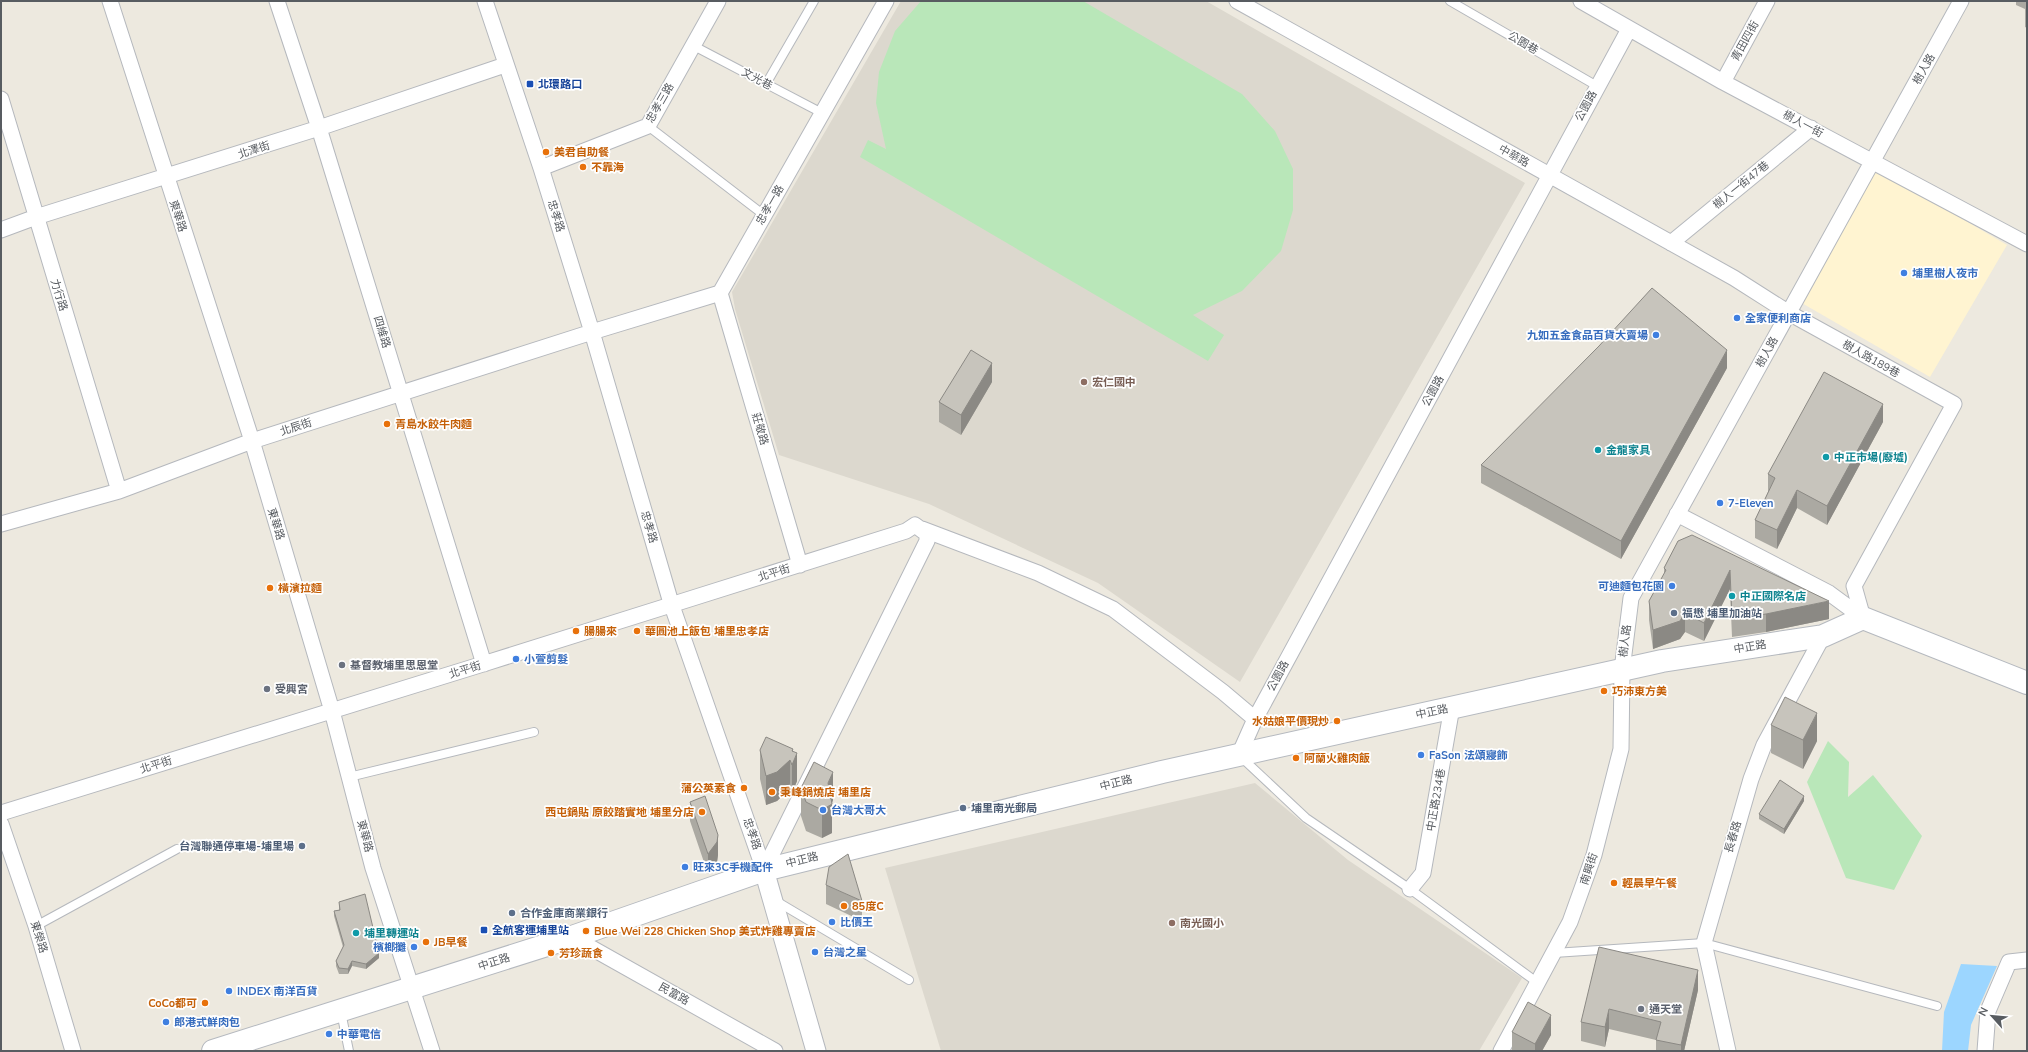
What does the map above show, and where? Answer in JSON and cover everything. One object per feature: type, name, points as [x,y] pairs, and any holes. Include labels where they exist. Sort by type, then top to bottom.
[{"type":"main road","name":"中正路","points":[[213,1051],[340,1012],[572,937],[764,870],[1239,755],[1452,707],[1662,661],[1823,636],[1863,618]]},
{"type":"main road","points":[[1863,618],[2027,683]]},
{"type":"street","name":"東華路","points":[[110,1],[252,441],[332,711],[373,868],[432,1051]]},
{"type":"street","name":"四維路","points":[[277,1],[319,128],[484,664]]},
{"type":"street","name":"忠孝路","points":[[485,1],[505,65],[541,168],[592,332],[671,604],[764,870],[816,1051]]},
{"type":"street","name":"忠孝三路","points":[[541,168],[648,126],[718,1]]},
{"type":"street","name":"忠孝一路","points":[[720,293],[886,1]]},
{"type":"street","name":"中華路","points":[[1237,1],[1734,278],[1789,313]]},
{"type":"street","name":"青田四街","points":[[1723,82],[1766,1]]},
{"type":"street","name":"樹人路","points":[[1622,670],[1631,598],[1961,1]]},
{"type":"street","name":"樹人一街","points":[[1588,3],[1629,29],[1723,82],[2027,244]]},
{"type":"street","name":"公園路","points":[[1239,755],[1255,719],[1629,29]]},
{"type":"street","name":"北澤街","points":[[1,230],[36,217],[166,178],[319,128],[505,65]]},
{"type":"street","name":"力行路","points":[[1,98],[119,491]]},
{"type":"street","name":"樹人一街47巷","points":[[1671,243],[1811,128]]},
{"type":"street","points":[[592,332],[720,293]]},
{"type":"street","name":"莊敬路","points":[[720,293],[800,565]]},
{"type":"street","name":"樹人路189巷","points":[[1789,313],[1954,404],[1854,586],[1863,618]]},
{"type":"street","name":"北辰街","points":[[1,524],[119,491],[252,441],[592,332]]},
{"type":"street","points":[[1677,514],[1830,593],[1863,618]]},
{"type":"street","name":"北平街","points":[[1,813],[800,565],[906,531],[915,524],[922,529]]},
{"type":"street","points":[[922,529],[1038,573],[1113,609],[1223,692],[1255,719]]},
{"type":"street","points":[[764,870],[927,541],[927,534],[922,529]]},
{"type":"street","name":"長春路","points":[[1728,1051],[1704,943],[1751,779],[1764,745],[1823,636]]},
{"type":"street","name":"南興街","points":[[1501,1051],[1570,922],[1594,855],[1621,749],[1622,670]]},
{"type":"street","name":"中正路234巷","points":[[1410,889],[1423,873],[1452,707]]},
{"type":"street","name":"東榮路","points":[[1,824],[36,926],[73,1051]]},
{"type":"street","name":"民富路","points":[[572,937],[775,1051]]},
{"type":"street","points":[[1985,1051],[1988,1011],[2009,962],[2027,960]]},
{"type":"lane","points":[[766,84],[814,1]]},
{"type":"lane","name":"公園巷","points":[[1450,1],[1597,86]]},
{"type":"lane","name":"文光巷","points":[[692,45],[822,114]]},
{"type":"lane","points":[[648,126],[764,215]]},
{"type":"lane","points":[[349,777],[534,732]]},
{"type":"lane","points":[[1239,755],[1306,818],[1410,889],[1538,983]]},
{"type":"lane","points":[[36,926],[177,849]]},
{"type":"lane","points":[[772,898],[909,980]]},
{"type":"lane","points":[[1554,953],[1704,943],[1937,1006]]},
{"type":"lane","points":[[340,1012],[349,1051]]},
{"type":"shaded area","name":"宏仁國中","points":[[901,1],[1206,1],[1525,183],[1240,682],[1098,583],[929,504],[779,455],[735,309],[732,292]]},
{"type":"shaded area","name":"埔里樹人夜市","points":[[1877,169],[2007,245],[1930,377],[1800,302]]},
{"type":"shaded area","name":"南光國小","points":[[1255,783],[1348,860],[1522,978],[1479,1051],[941,1051],[885,868]]},
{"type":"green space","points":[[921,1],[1083,1],[1242,94],[1275,131],[1293,169],[1293,210],[1281,251],[1242,291],[1193,315],[1224,335],[1208,361],[860,157],[868,140],[886,149],[876,103],[879,72],[895,31]]},
{"type":"green space","points":[[1828,741],[1849,762],[1848,797],[1873,775],[1922,836],[1894,890],[1846,878],[1807,782]]},
{"type":"water","points":[[1961,964],[1997,966],[1971,1025],[1968,1051],[1942,1051],[1944,1012]]},
{"type":"building","name":"金龍家具","points":[[1652,288],[1727,350],[1621,541],[1481,465],[1599,346]]},
{"type":"building","points":[[971,350],[992,363],[961,415],[939,402]]},
{"type":"building","name":"中正市場(廢墟)","points":[[1824,372],[1883,404],[1827,506],[1797,490],[1777,530],[1755,520],[1775,478],[1768,474]]},
{"type":"building","points":[[1692,535],[1829,601],[1766,614],[1732,619],[1730,570],[1704,623],[1685,613],[1680,621],[1653,630],[1649,601],[1666,570],[1664,568],[1678,541]]},
{"type":"building","points":[[1785,697],[1817,713],[1803,740],[1771,725]]},
{"type":"building","points":[[766,737],[793,749],[792,751],[797,753],[792,765],[790,760],[777,772],[766,776],[760,750]]},
{"type":"building","points":[[814,762],[833,772],[828,783],[832,804],[822,810],[806,802],[801,788]]},
{"type":"building","points":[[1780,780],[1804,796],[1784,829],[1759,814]]},
{"type":"building","points":[[705,796],[718,835],[717,842],[708,854],[690,802]]},
{"type":"building","points":[[848,854],[862,901],[826,885],[829,867]]},
{"type":"building","name":"埔里轉運站","points":[[365,894],[379,953],[366,964],[352,961],[348,969],[339,968],[336,961],[344,945],[334,911],[340,910],[339,902]]},
{"type":"building","name":"通天堂","points":[[1599,947],[1698,970],[1681,1045],[1656,1040],[1661,1022],[1609,1009],[1605,1027],[1581,1022]]},
{"type":"building","points":[[1528,1002],[1551,1015],[1535,1044],[1512,1032]]},
{"type":"place","name":"北環路口","points":[[530,84]]},
{"type":"place","name":"美君自助餐","points":[[546,152]]},
{"type":"place","name":"不靠海","points":[[583,167]]},
{"type":"place","name":"埔里樹人夜市","points":[[1904,273]]},
{"type":"place","name":"全家便利商店","points":[[1737,318]]},
{"type":"place","name":"九如五金食品百貨大賣場","points":[[1656,335]]},
{"type":"place","name":"宏仁國中","points":[[1084,382]]},
{"type":"place","name":"青島水餃牛肉麵","points":[[387,424]]},
{"type":"place","name":"金龍家具","points":[[1598,450]]},
{"type":"place","name":"中正市場(廢墟)","points":[[1826,457]]},
{"type":"place","name":"7-Eleven","points":[[1720,503]]},
{"type":"place","name":"可迪麵包花園","points":[[1672,586]]},
{"type":"place","name":"橫濱拉麵","points":[[270,588]]},
{"type":"place","name":"中正國際名店","points":[[1732,596]]},
{"type":"place","name":"福懋 埔里加油站","points":[[1674,613]]},
{"type":"place","name":"腸腸來","points":[[576,631]]},
{"type":"place","name":"華圓池上飯包 埔里忠孝店","points":[[637,631]]},
{"type":"place","name":"小萱剪髮","points":[[516,659]]},
{"type":"place","name":"基督教埔里思恩堂","points":[[342,665]]},
{"type":"place","name":"受興宮","points":[[267,689]]},
{"type":"place","name":"巧沛東方美","points":[[1604,691]]},
{"type":"place","name":"水姑娘平價現炒","points":[[1337,721]]},
{"type":"place","name":"FaSon 法頌寢飾","points":[[1421,755]]},
{"type":"place","name":"阿蘭火雞肉飯","points":[[1296,758]]},
{"type":"place","name":"蒲公英素食","points":[[744,788]]},
{"type":"place","name":"秉峰鍋燒店 埔里店","points":[[772,792]]},
{"type":"place","name":"埔里南光郵局","points":[[963,808]]},
{"type":"place","name":"台灣大哥大","points":[[823,810]]},
{"type":"place","name":"西屯鍋貼 原餃踏實地 埔里分店","points":[[702,812]]},
{"type":"place","name":"台灣聯通停車場-埔里場","points":[[302,846]]},
{"type":"place","name":"旺來3C手機配件","points":[[685,867]]},
{"type":"place","name":"輕晨早午餐","points":[[1614,883]]},
{"type":"place","name":"85度C","points":[[844,906]]},
{"type":"place","name":"合作金庫商業銀行","points":[[512,913]]},
{"type":"place","name":"比價王","points":[[832,922]]},
{"type":"place","name":"南光國小","points":[[1172,923]]},
{"type":"place","name":"全航客運埔里站","points":[[484,930]]},
{"type":"place","name":"Blue Wei 228 Chicken Shop 美式炸雞專賣店","points":[[586,931]]},
{"type":"place","name":"埔里轉運站","points":[[356,933]]},
{"type":"place","name":"JB早餐","points":[[426,942]]},
{"type":"place","name":"檳榔攤","points":[[414,947]]},
{"type":"place","name":"台灣之星","points":[[815,952]]},
{"type":"place","name":"芳珍蔬食","points":[[551,953]]},
{"type":"place","name":"INDEX 南洋百貨","points":[[229,991]]},
{"type":"place","name":"CoCo都可","points":[[205,1003]]},
{"type":"place","name":"通天堂","points":[[1641,1009]]},
{"type":"place","name":"郎港式鮮肉包","points":[[166,1022]]},
{"type":"place","name":"中華電信","points":[[329,1034]]}]
